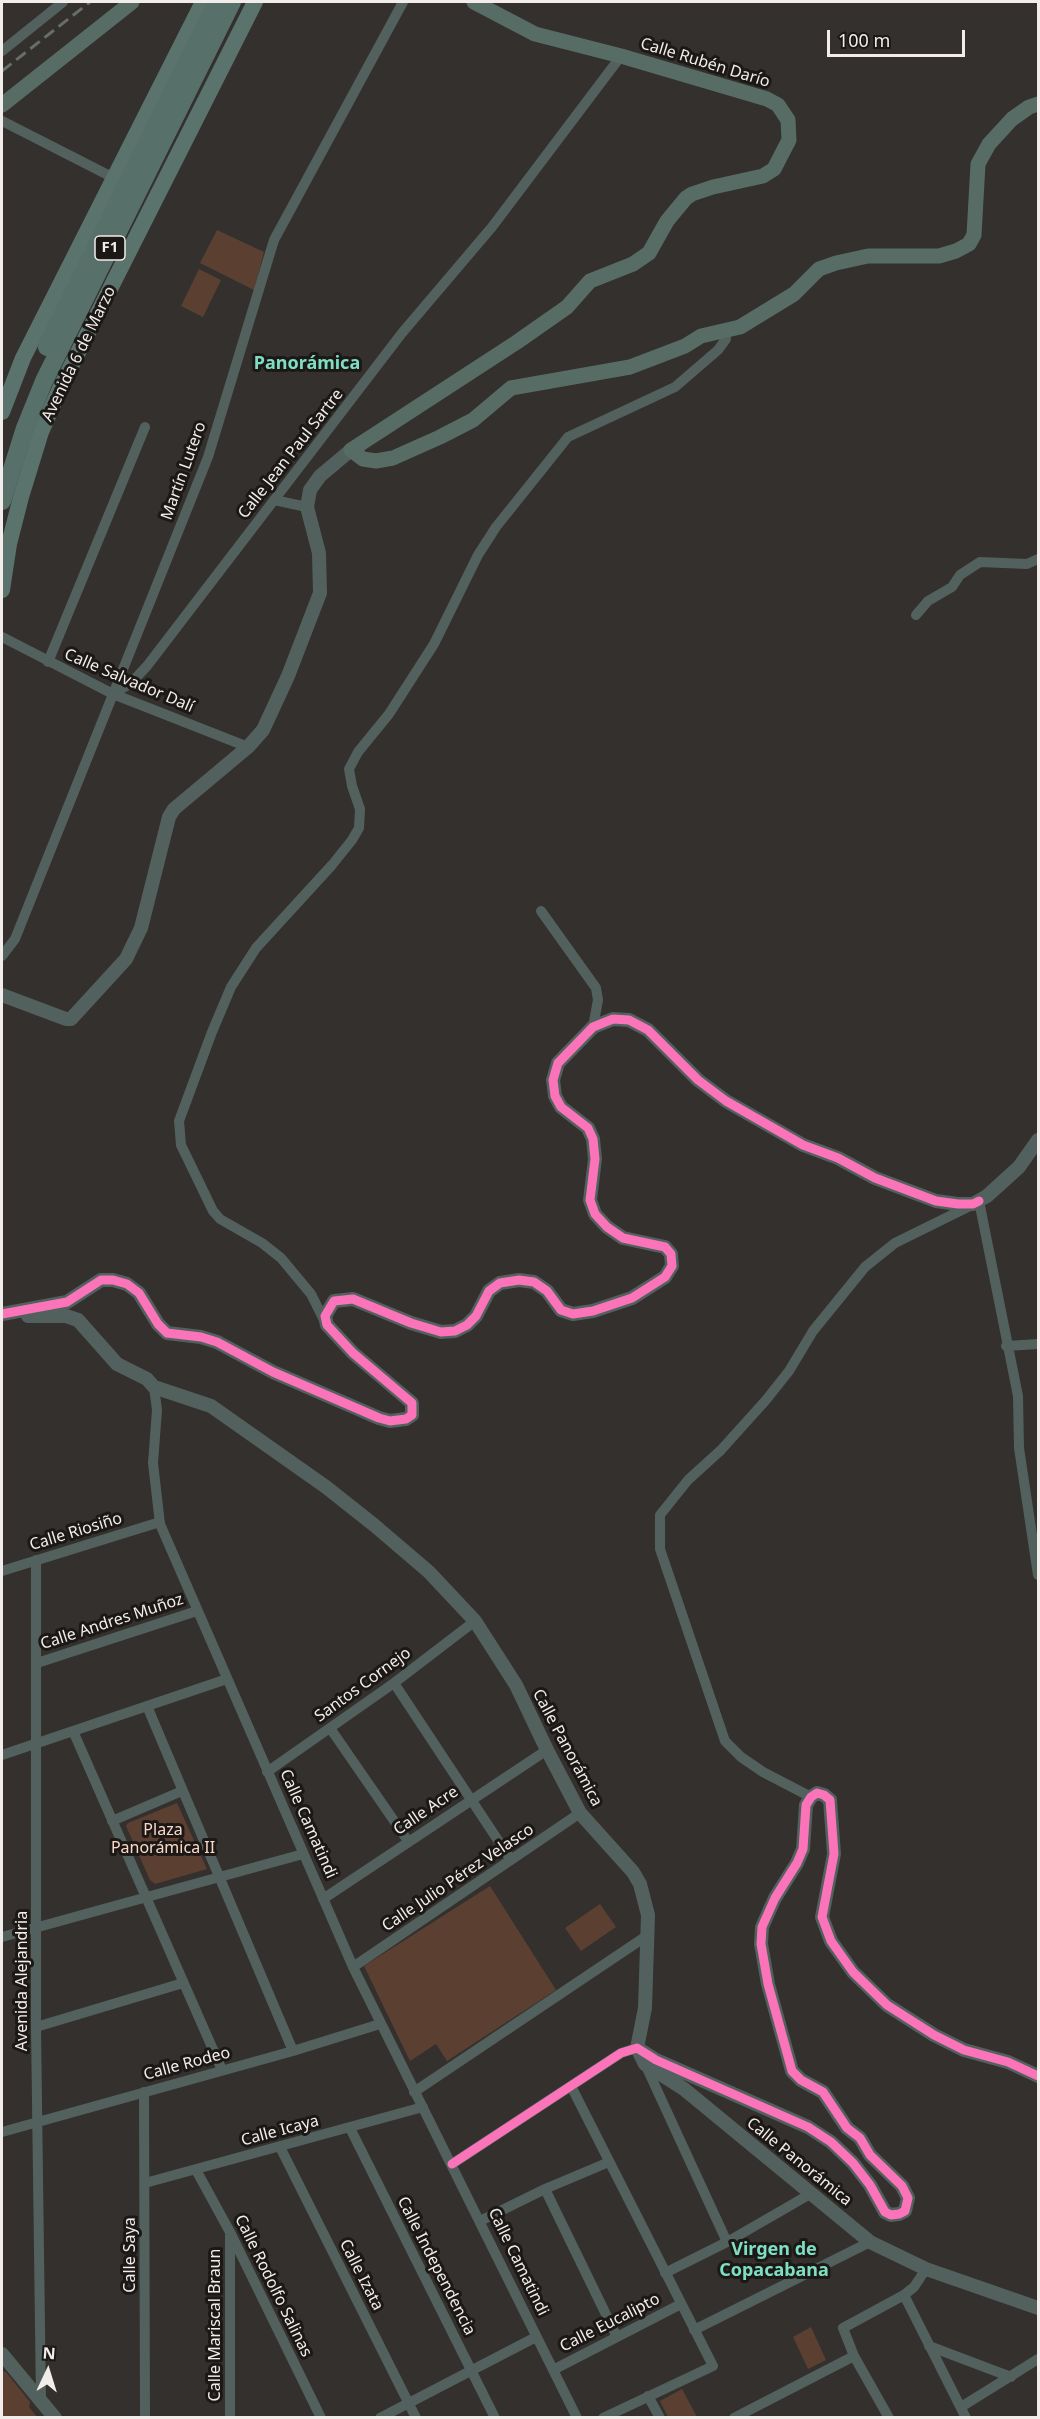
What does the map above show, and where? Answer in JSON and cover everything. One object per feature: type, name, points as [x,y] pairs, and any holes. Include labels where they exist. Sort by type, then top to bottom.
[{"type":"highway","name":"Avenida 6 de Marzo","points":[[2,463],[15,422],[63,313],[217,2]]},
{"type":"highway","name":"Avenida 6 de Marzo","points":[[2,501],[25,428],[44,381],[232,2]]},
{"type":"main road","points":[[2,105],[132,2]]},
{"type":"main road","points":[[2,412],[23,358],[203,2]]},
{"type":"main road","name":"Avenida 6 de Marzo","points":[[2,590],[9,544],[41,432],[61,386],[255,2]]},
{"type":"main road","name":"Calle Rubén Darío","points":[[351,450],[567,307],[590,281],[641,259],[649,253],[678,206],[692,194],[763,176],[774,169],[789,141],[788,120],[778,105],[767,99],[621,56],[535,34],[474,2]]},
{"type":"main road","points":[[351,450],[363,459],[376,461],[393,458],[473,420],[511,388],[630,368],[685,346],[701,336],[740,327],[794,294],[819,269],[836,263],[868,256],[939,256],[956,251],[969,244],[974,235],[978,164],[989,144],[1012,119],[1029,107],[1038,104]]},
{"type":"street","points":[[2,51],[63,2]]},
{"type":"street","name":"Martín Lutero","points":[[2,956],[15,939],[208,457],[274,240],[403,2]]},
{"type":"street","name":"Calle Jean Paul Sartre","points":[[113,694],[131,683],[147,666],[402,333],[492,227],[621,56]]},
{"type":"street","points":[[2,121],[114,177]]},
{"type":"street","points":[[2,1315],[68,1302],[100,1281],[113,1280],[128,1284],[139,1293],[158,1324],[167,1333],[201,1337],[217,1342],[273,1372],[379,1418],[398,1422],[412,1415],[412,1403],[352,1353],[327,1325],[311,1294],[281,1258],[262,1243],[219,1219],[181,1145],[179,1121],[231,987],[256,948],[332,864],[359,828],[360,809],[349,768],[358,752],[389,714],[434,644],[478,555],[496,527],[568,437],[675,387],[718,350],[726,339],[725,331]]},
{"type":"street","points":[[48,662],[145,427]]},
{"type":"street","points":[[2,995],[66,1019],[71,1018],[126,958],[135,943],[169,817],[174,809],[248,747],[263,730],[288,676],[320,594],[319,554],[307,507],[310,490],[320,476],[351,450]]},
{"type":"street","points":[[274,500],[293,506],[307,507]]},
{"type":"street","points":[[916,615],[928,601],[952,587],[960,575],[980,562],[1027,564],[1038,559]]},
{"type":"street","name":"Calle Salvador Dalí","points":[[2,637],[113,694],[248,747]]},
{"type":"street","points":[[541,911],[596,988],[598,1000],[593,1027]]},
{"type":"street","points":[[327,1325],[325,1316],[334,1301],[353,1299],[411,1323],[441,1332],[455,1331],[467,1326],[477,1316],[489,1291],[500,1283],[519,1280],[534,1282],[547,1291],[561,1310],[573,1314],[593,1311],[632,1298],[665,1277],[672,1266],[671,1254],[665,1246],[623,1238],[607,1227],[595,1214],[590,1200],[595,1159],[593,1139],[588,1128],[561,1107],[555,1096],[553,1080],[558,1063],[593,1027],[613,1019],[629,1020],[656,1036],[698,1080],[726,1101],[803,1145],[838,1158],[875,1178],[936,1200],[958,1204],[976,1203]]},
{"type":"street","points":[[811,1797],[756,1767],[741,1757],[725,1741],[660,1549],[660,1515],[688,1480],[721,1450],[766,1400],[789,1371],[813,1331],[865,1267],[895,1243],[962,1212],[987,1196],[1019,1167],[1038,1140]]},
{"type":"street","points":[[976,1203],[1018,1396],[1019,1448],[1038,1575]]},
{"type":"street","points":[[2,1315],[66,1316],[78,1320],[117,1364],[147,1379],[154,1387]]},
{"type":"street","points":[[1006,1346],[1038,1344]]},
{"type":"street","name":"Calle Camatindi","points":[[154,1387],[157,1410],[153,1462],[160,1522],[226,1679],[353,1967],[577,2418]]},
{"type":"street","name":"Calle Panorámica","points":[[154,1387],[211,1406],[326,1487],[429,1572],[476,1621],[516,1685],[580,1813],[633,1872],[640,1884],[648,1916],[648,1935],[645,2008],[637,2048]]},
{"type":"street","name":"Calle Riosiño","points":[[2,1571],[160,1522]]},
{"type":"street","name":"Avenida Alejandria","points":[[36,1560],[36,2026],[41,2401]]},
{"type":"street","name":"Calle Andres Muñoz","points":[[37,1663],[197,1611]]},
{"type":"street","name":"Santos Cornejo","points":[[267,1772],[394,1683],[476,1621]]},
{"type":"street","points":[[2,1755],[226,1679]]},
{"type":"street","points":[[394,1683],[511,1860]]},
{"type":"street","points":[[147,1706],[293,2051]]},
{"type":"street","points":[[330,1728],[408,1841]]},
{"type":"street","points":[[73,1731],[222,2070]]},
{"type":"street","name":"Calle Acre","points":[[323,1899],[547,1750]]},
{"type":"street","points":[[112,1821],[182,1791]]},
{"type":"street","points":[[452,2164],[621,2053],[637,2048],[656,2060],[808,2127],[831,2142],[853,2163],[870,2185],[885,2212],[891,2215],[904,2211],[908,2198],[902,2186],[870,2155],[860,2138],[847,2128],[823,2092],[801,2080],[792,2070],[768,1984],[761,1944],[762,1927],[775,1898],[788,1879],[803,1849],[806,1805],[817,1793],[830,1800],[834,1854],[822,1917],[831,1941],[853,1972],[887,2005],[934,2036],[964,2049],[1008,2062],[1038,2076]]},
{"type":"street","name":"Calle Julio Pérez Velasco","points":[[353,1967],[580,1813]]},
{"type":"street","points":[[2,1937],[220,1875],[303,1854]]},
{"type":"street","points":[[414,2092],[648,1935]]},
{"type":"street","points":[[36,2026],[183,1983]]},
{"type":"street","name":"Calle Rodeo","points":[[2,2132],[293,2051],[380,2024]]},
{"type":"street","points":[[637,2048],[727,2242]]},
{"type":"street","name":"Calle Panorámica","points":[[645,2064],[684,2089],[870,2242],[926,2269],[1038,2308]]},
{"type":"street","points":[[571,2086],[712,2366],[603,2418]]},
{"type":"street","name":"Calle Saya","points":[[144,2092],[145,2418]]},
{"type":"street","name":"Calle Icaya","points":[[145,2183],[423,2107]]},
{"type":"street","name":"Calle Independencia","points":[[350,2128],[495,2418]]},
{"type":"street","name":"Calle Izata","points":[[280,2146],[416,2418]]},
{"type":"street","points":[[480,2221],[545,2189],[609,2162]]},
{"type":"street","name":"Calle Rodolfo Salinas","points":[[196,2170],[230,2232],[321,2418]]},
{"type":"street","points":[[545,2189],[616,2335]]},
{"type":"street","points":[[665,2273],[727,2242],[812,2193]]},
{"type":"street","name":"Calle Mariscal Braun","points":[[230,2232],[230,2418]]},
{"type":"street","points":[[694,2330],[870,2242]]},
{"type":"street","points":[[888,2418],[854,2355],[843,2328],[904,2295],[914,2287],[926,2269]]},
{"type":"street","points":[[904,2295],[966,2418]]},
{"type":"street","name":"Calle Eucalipto","points":[[553,2370],[616,2335],[681,2304]]},
{"type":"street","points":[[380,2418],[536,2337]]},
{"type":"street","points":[[929,2346],[1011,2377]]},
{"type":"street","points":[[2,2354],[55,2418]]},
{"type":"street","points":[[735,2417],[854,2355]]},
{"type":"street","points":[[960,2407],[1038,2359]]},
{"type":"street","points":[[648,2396],[660,2418]]},
{"type":"green space","points":[[217,230],[264,252],[254,290],[200,263]]},
{"type":"green space","points":[[199,269],[221,280],[203,317],[181,306]]},
{"type":"green space","name":"Plaza Panorámica II","points":[[177,1803],[207,1869],[155,1884],[150,1880],[126,1826],[128,1823]]},
{"type":"green space","points":[[490,1886],[556,1990],[447,2061],[436,2044],[410,2061],[364,1966]]},
{"type":"green space","points":[[600,1904],[616,1927],[581,1951],[565,1928]]},
{"type":"green space","points":[[811,2327],[826,2360],[808,2369],[793,2337]]},
{"type":"green space","points":[[2,2371],[6,2372],[30,2402],[29,2407],[37,2417],[3,2417]]},
{"type":"green space","points":[[682,2389],[697,2417],[668,2417],[660,2401]]},
{"type":"railway","points":[[2,71],[90,2]]},
{"type":"cycle path","points":[[2,1314],[67,1302],[101,1280],[113,1280],[127,1284],[139,1293],[158,1324],[167,1333],[201,1337],[217,1342],[273,1372],[379,1418],[390,1421],[406,1419],[412,1415],[412,1403],[353,1353],[327,1325],[325,1316],[334,1301],[353,1299],[411,1323],[441,1332],[455,1331],[467,1325],[476,1316],[489,1291],[500,1283],[519,1280],[534,1282],[547,1291],[561,1310],[573,1314],[593,1311],[632,1298],[665,1277],[672,1266],[671,1254],[665,1247],[623,1238],[607,1227],[595,1214],[590,1200],[595,1159],[593,1139],[588,1128],[561,1107],[555,1096],[553,1080],[558,1063],[593,1027],[613,1019],[629,1020],[648,1030],[698,1080],[726,1101],[803,1145],[838,1158],[875,1178],[936,1201],[958,1204],[973,1204],[979,1201]]},
{"type":"cycle path","points":[[452,2164],[621,2053],[637,2048],[656,2060],[808,2127],[831,2142],[853,2163],[870,2185],[885,2212],[891,2215],[905,2211],[908,2198],[902,2186],[870,2155],[860,2138],[847,2128],[823,2092],[801,2080],[792,2071],[768,1984],[761,1944],[762,1927],[775,1898],[803,1849],[806,1805],[817,1793],[830,1800],[834,1854],[822,1917],[831,1941],[853,1972],[887,2005],[934,2035],[964,2050],[1008,2062],[1038,2076]]},
{"type":"district","name":"Panorámica","points":[[307,364]]},
{"type":"district","name":"Virgen de Copacabana","points":[[774,2260]]}]
